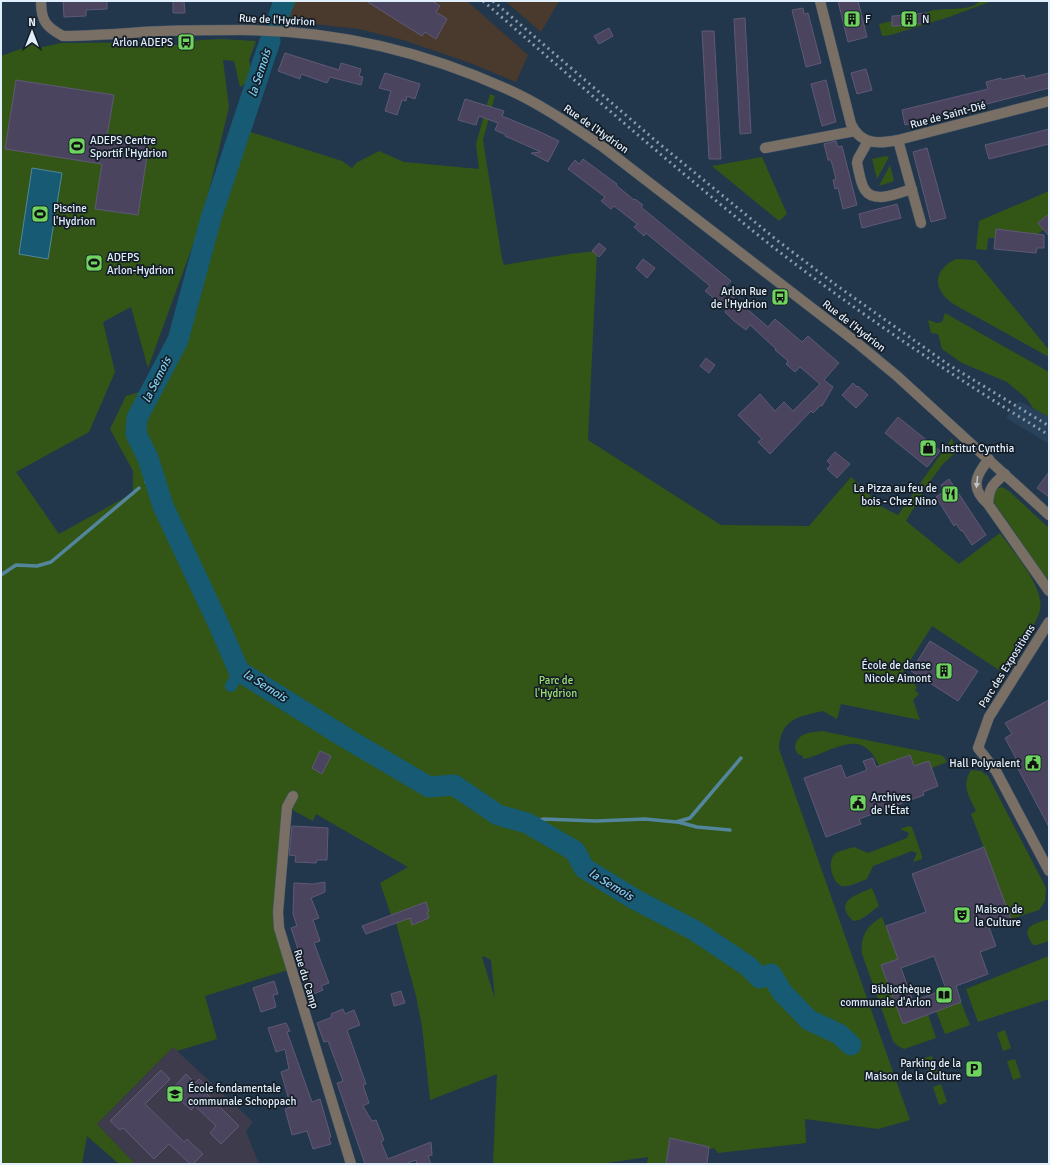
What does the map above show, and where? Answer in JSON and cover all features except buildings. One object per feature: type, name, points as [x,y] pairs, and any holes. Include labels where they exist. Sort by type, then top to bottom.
[{"type":"street","name":"Rue de l'Hydrion","points":[[41,1],[42,14],[45,23],[50,30],[63,36],[189,30],[299,32],[350,39],[400,50],[462,71],[508,89],[559,118],[603,147],[856,342],[897,376],[1049,515]]},
{"type":"street","points":[[820,1],[852,124],[855,132],[868,141],[857,163],[865,191],[870,196],[877,198],[912,189]]},
{"type":"street","name":"Rue de Saint-Dié","points":[[868,141],[877,143],[898,140],[1049,101]]},
{"type":"street","points":[[765,148],[855,132]]},
{"type":"street","points":[[898,140],[921,223]]},
{"type":"street","points":[[989,459],[981,468],[976,480],[976,488],[980,496],[988,504],[1049,591]]},
{"type":"street","points":[[988,504],[988,493],[992,486],[1005,474]]},
{"type":"street","name":"Parc des Expositions","points":[[1049,622],[989,717],[978,748],[996,771],[1049,871]]},
{"type":"street","name":"Rue du Camp","points":[[293,796],[287,806],[278,912],[279,928],[351,1164]]},
{"type":"shaded area","points":[[297,1],[467,1],[528,55],[516,82],[470,63],[403,40],[359,29],[287,21]]},
{"type":"shaded area","points":[[505,1],[559,1],[541,32]]},
{"type":"shaded area","name":"Piscine l'Hydrion","points":[[32,168],[62,173],[48,259],[19,254]]},
{"type":"shaded area","points":[[1019,401],[1049,417],[1049,444],[1006,418]]},
{"type":"shaded area","name":"École fondamentale communale Schoppach","points":[[173,1047],[253,1122],[246,1131],[259,1164],[135,1164],[97,1124]]},
{"type":"green space","points":[[272,1],[297,1],[287,21],[282,20]]},
{"type":"green space","points":[[980,1],[992,1],[949,17],[891,35],[882,36],[879,24],[892,21],[892,26],[927,23],[927,12],[940,9],[969,7]]},
{"type":"green space","name":"Parc de l'Hydrion","points":[[221,39],[256,41],[249,60],[253,79],[240,87],[234,61],[223,60],[229,107],[202,220],[148,368],[131,307],[103,322],[115,372],[89,432],[16,472],[59,534],[133,493],[133,471],[110,429],[126,396],[146,390],[166,355],[209,220],[235,127],[342,161],[352,168],[356,163],[379,151],[404,162],[479,169],[476,144],[490,94],[495,96],[483,140],[504,265],[569,254],[597,251],[588,440],[721,525],[809,526],[851,477],[882,507],[898,515],[952,438],[956,452],[942,465],[926,487],[906,521],[959,564],[1000,533],[1020,559],[1038,591],[1040,610],[1034,624],[1002,672],[932,626],[903,672],[917,687],[915,690],[919,694],[913,700],[920,720],[841,704],[837,719],[823,711],[806,715],[792,721],[783,732],[780,739],[779,749],[910,1120],[878,1129],[805,1119],[806,1143],[718,1153],[714,1148],[709,1149],[709,1147],[670,1139],[666,1164],[647,1164],[648,1157],[599,1164],[493,1164],[497,1074],[430,1100],[422,1026],[416,996],[396,923],[410,918],[412,924],[429,918],[427,912],[429,911],[426,902],[391,915],[380,883],[408,867],[316,814],[313,821],[287,807],[278,912],[291,969],[205,996],[217,1039],[177,1051],[173,1047],[97,1124],[135,1164],[119,1164],[87,1136],[82,1164],[1,1164],[1,56],[37,43],[38,48],[61,43],[170,42],[170,45],[180,45],[180,42]],"holes":[[[483,956],[491,960],[495,999],[482,957]]]},
{"type":"green space","points":[[886,156],[889,157],[877,179],[872,159]]},
{"type":"green space","points":[[762,157],[787,214],[779,221],[712,166]]},
{"type":"green space","points":[[890,165],[894,181],[879,186]]},
{"type":"green space","points":[[1049,191],[1049,214],[1038,223],[1044,229],[1038,234],[996,229],[995,238],[988,238],[987,250],[976,249],[979,221]]},
{"type":"green space","points":[[956,259],[976,261],[1049,350],[1049,357],[955,305],[942,294],[938,281],[939,275],[942,269]]},
{"type":"green space","points":[[945,313],[1049,372],[1049,417],[1033,408],[1026,398],[1007,382],[962,363],[942,349],[938,334],[931,333],[928,320],[937,323],[942,322]]},
{"type":"green space","points":[[1002,487],[1009,491],[1049,528],[1049,582],[993,501],[992,494],[995,489]]},
{"type":"green space","points":[[822,731],[940,755],[944,757],[947,762],[932,768],[929,761],[914,766],[909,755],[879,766],[872,753],[864,746],[855,744],[846,744],[803,759],[803,756],[795,749],[796,743],[800,737],[812,732]]},
{"type":"green space","points":[[971,770],[981,771],[988,776],[1046,888],[1045,901],[1039,910],[1011,919],[971,814],[976,811],[966,786]]},
{"type":"green space","points":[[909,826],[912,827],[922,859],[913,862],[917,853],[912,851],[873,866],[867,879],[858,883],[842,886],[835,881],[831,861],[836,853],[854,847],[868,853],[907,838],[909,833],[900,829]]},
{"type":"green space","points":[[872,888],[879,906],[863,918],[853,921],[847,914],[845,908],[846,904],[854,896]]},
{"type":"green space","points":[[882,917],[898,959],[881,965],[903,1023],[928,1014],[936,1038],[904,1049],[893,1041],[862,954],[863,937],[872,924]]},
{"type":"green space","points":[[1049,919],[1049,941],[1033,945],[1027,934],[1028,930],[1034,924]]},
{"type":"green space","points":[[1049,956],[1049,999],[978,1022],[966,989]]},
{"type":"green space","points":[[961,1002],[970,1025],[945,1034],[936,1011]]},
{"type":"green space","points":[[1005,1030],[1011,1048],[1003,1051],[997,1033]]},
{"type":"green space","points":[[932,1056],[938,1074],[930,1076],[924,1058]]},
{"type":"green space","points":[[1015,1059],[1021,1077],[1013,1080],[1007,1061]]},
{"type":"green space","points":[[941,1084],[947,1102],[939,1105],[933,1087]]},
{"type":"waterway","name":"la Semois","points":[[277,21],[284,1]]},
{"type":"waterway","name":"la Semois","points":[[270,41],[211,218],[178,340],[137,418],[136,434],[148,458],[163,506],[239,671],[346,738],[429,787],[454,785],[498,815],[527,823],[575,851],[584,868],[636,900],[694,930],[748,966],[760,978],[771,974],[782,992],[809,1020],[839,1034],[851,1045]]},
{"type":"waterway","points":[[146,482],[153,475]]},
{"type":"waterway","points":[[1,575],[16,565],[37,566],[51,562],[139,488]]},
{"type":"waterway","points":[[231,686],[239,671]]},
{"type":"waterway","points":[[527,823],[544,819],[596,821],[645,819],[676,822],[690,818],[741,758]]},
{"type":"waterway","points":[[678,822],[697,827],[730,830]]},
{"type":"railway","points":[[483,1],[663,156],[773,247],[908,345],[1049,435]]},
{"type":"railway","points":[[493,1],[656,141],[778,241],[836,285],[949,365],[1049,426]]},
{"type":"place","name":"F","points":[[852,19]]},
{"type":"place","name":"N","points":[[909,19]]},
{"type":"place","name":"Arlon ADEPS","points":[[186,42]]},
{"type":"place","name":"ADEPS Centre Sportif l'Hydrion","points":[[77,146]]},
{"type":"place","name":"Piscine l'Hydrion","points":[[40,214]]},
{"type":"place","name":"ADEPS Arlon-Hydrion","points":[[94,263]]},
{"type":"place","name":"Arlon Rue de l'Hydrion","points":[[780,297]]},
{"type":"place","name":"Institut Cynthia","points":[[928,448]]},
{"type":"place","name":"La Pizza au feu de bois - Chez Nino","points":[[950,494]]},
{"type":"place","name":"École de danse Nicole Aimont","points":[[944,671]]},
{"type":"place","name":"Hall Polyvalent","points":[[1033,763]]},
{"type":"place","name":"Archives de l'État","points":[[858,803]]},
{"type":"place","name":"Maison de la Culture","points":[[962,915]]},
{"type":"place","name":"Bibliothèque communale d'Arlon","points":[[944,995]]},
{"type":"place","name":"Parking de la Maison de la Culture","points":[[974,1069]]},
{"type":"place","name":"École fondamentale communale Schoppach","points":[[175,1094]]}]
